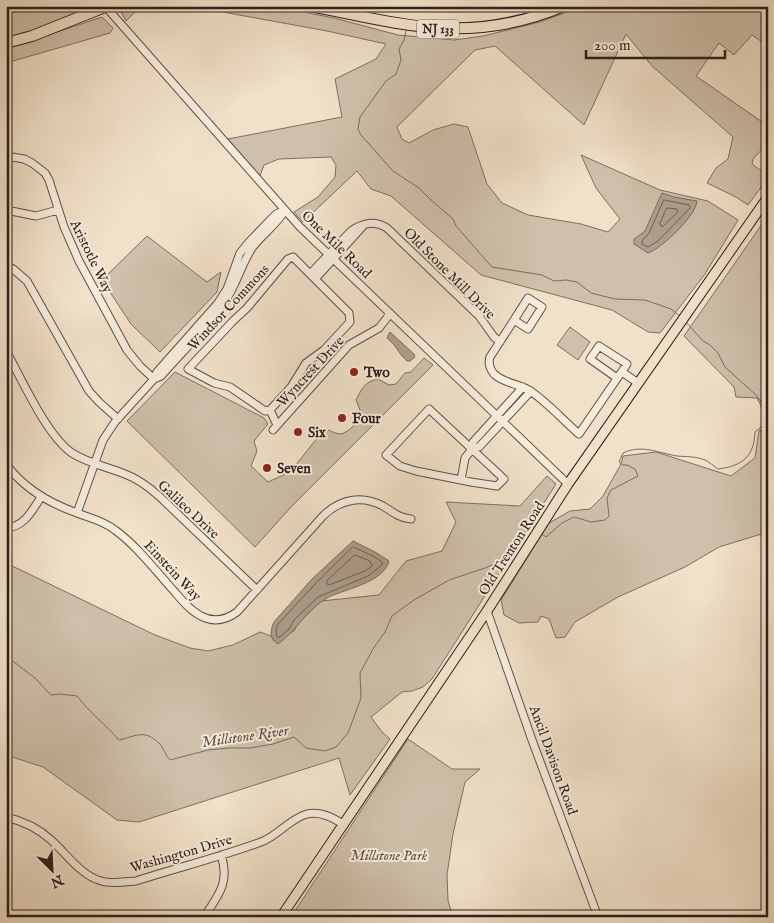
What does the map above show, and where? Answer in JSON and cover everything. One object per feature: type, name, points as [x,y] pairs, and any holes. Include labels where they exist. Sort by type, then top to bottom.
[{"type":"highway","points":[[6,43],[32,36],[105,6]]},
{"type":"highway","name":"NJ 133","points":[[311,6],[409,26],[449,29],[500,25],[533,18],[564,6]]},
{"type":"highway","name":"NJ 133","points":[[366,6],[406,14],[449,18],[498,14],[532,6]]},
{"type":"main road","name":"Old Trenton Road","points":[[281,917],[487,611],[568,484],[768,197]]},
{"type":"street","name":"One Mile Road","points":[[105,6],[285,210],[331,257],[568,484]]},
{"type":"street","name":"Aristotle Way","points":[[6,156],[32,163],[44,172],[49,180],[58,210],[78,261],[127,350],[154,379]]},
{"type":"street","points":[[6,210],[36,216],[58,210]]},
{"type":"street","points":[[77,513],[103,440],[118,419],[154,379],[157,372],[218,303],[232,276],[240,253],[276,214],[285,210]]},
{"type":"street","points":[[154,379],[161,376],[216,315],[229,295],[252,248],[285,210]]},
{"type":"street","name":"Old Stone Mill Drive","points":[[331,257],[351,231],[372,222],[378,222],[387,228],[479,316],[494,337],[500,342]]},
{"type":"street","name":"Windsor Commons","points":[[293,257],[349,312],[350,322],[324,350],[306,363],[291,386],[270,410],[267,412],[262,410],[230,387],[214,383],[188,369],[247,308],[288,259],[293,257]]},
{"type":"street","points":[[313,275],[331,257]]},
{"type":"street","points":[[6,266],[13,269],[27,281],[89,391],[118,419]]},
{"type":"street","points":[[514,320],[528,329],[542,307],[528,298],[490,357],[489,361],[492,370],[500,379],[531,391],[579,434],[620,375],[627,364],[599,346],[590,359],[620,375],[638,383]]},
{"type":"street","name":"Wyncrest Drive","points":[[270,410],[275,427],[349,345],[369,333],[382,319],[390,314]]},
{"type":"street","name":"Galileo Drive","points":[[6,351],[54,437],[72,453],[127,474],[152,489],[257,590]]},
{"type":"street","points":[[462,480],[465,458],[472,449],[473,442],[524,387]]},
{"type":"street","points":[[472,449],[479,447],[531,391]]},
{"type":"street","points":[[429,408],[504,480],[497,486],[462,480],[400,466],[386,455],[429,408]]},
{"type":"street","name":"Einstein Way","points":[[6,464],[17,477],[41,497],[58,506],[101,521],[115,530],[131,544],[178,596],[199,616],[215,620],[230,617],[237,612],[332,507],[352,499],[368,500],[402,518],[411,519]]},
{"type":"street","points":[[6,528],[18,525],[26,520],[41,497]]},
{"type":"street","name":"Ancil Davison Road","points":[[487,611],[532,740],[598,917]]},
{"type":"street","name":"Washington Drive","points":[[6,818],[25,823],[49,838],[84,872],[100,881],[119,883],[136,881],[263,842],[306,814],[316,813],[325,815],[343,824]]},
{"type":"street","points":[[204,917],[222,888],[225,874],[221,855]]},
{"type":"green space","points":[[43,6],[93,7],[27,34],[6,38],[6,14]]},
{"type":"green space","points":[[118,6],[274,6],[334,18],[398,35],[454,40],[483,36],[540,22],[583,6],[768,6],[768,46],[752,35],[734,55],[719,43],[696,76],[768,126],[768,146],[766,145],[753,159],[752,164],[768,176],[768,178],[748,205],[707,183],[716,168],[728,159],[733,137],[652,66],[626,34],[584,125],[495,46],[475,50],[397,127],[402,139],[409,143],[433,130],[454,124],[468,127],[487,184],[502,203],[528,215],[581,224],[608,232],[620,219],[596,188],[581,155],[660,190],[708,201],[738,220],[705,274],[660,333],[648,332],[612,310],[481,275],[391,196],[371,189],[357,171],[303,222],[294,212],[318,197],[335,177],[336,165],[331,157],[279,159],[264,165],[260,176],[228,139],[342,117],[335,79],[376,59],[386,44],[212,10],[161,7],[135,12],[126,21]]},
{"type":"green space","points":[[102,17],[113,28],[110,33],[6,63],[6,49]]},
{"type":"green space","points":[[767,217],[768,420],[757,398],[736,397],[734,387],[684,336]]},
{"type":"green space","points":[[147,236],[207,282],[221,272],[217,292],[160,352],[131,324],[102,280]]},
{"type":"green space","points":[[570,327],[590,342],[578,360],[557,345]]},
{"type":"green space","points":[[424,358],[433,365],[292,506],[255,547],[127,421],[175,372],[264,418],[268,424],[254,441],[257,451],[251,466],[268,482],[290,472],[319,436],[329,430],[341,434],[358,421],[362,415],[356,400],[366,384],[378,379],[389,385],[396,384],[405,373],[411,372]]},
{"type":"green space","points":[[759,430],[768,432],[768,532],[719,547],[685,567],[618,597],[575,622],[565,637],[556,638],[549,619],[541,616],[538,622],[519,623],[504,615],[501,600],[549,523],[570,511],[590,509],[603,496],[621,464],[623,456],[656,452],[731,476],[755,458]]},
{"type":"green space","points":[[547,476],[556,484],[432,679],[423,687],[402,692],[371,717],[390,739],[350,795],[339,758],[139,822],[117,820],[43,767],[6,755],[6,563],[155,635],[190,648],[208,651],[233,645],[260,632],[271,636],[274,641],[294,631],[298,623],[321,601],[379,595],[406,561],[442,551],[456,522],[446,502],[520,506]]},
{"type":"green space","name":"Millstone Park","points":[[408,739],[452,769],[480,769],[465,782],[453,834],[447,875],[448,901],[453,917],[291,917]]},
{"type":"water","points":[[662,193],[697,201],[685,223],[661,245],[648,253],[634,244],[634,239],[645,231]]},
{"type":"water","points":[[390,332],[415,357],[410,361],[404,358],[387,338]]},
{"type":"water","points":[[353,541],[389,561],[386,568],[372,580],[321,602],[278,644],[271,634],[274,622],[312,579]]},
{"type":"waterway","points":[[406,31],[399,49],[401,60],[396,74],[386,81],[360,117],[358,129],[361,135],[393,171],[419,188],[453,219],[456,226],[492,267],[542,275],[554,281],[566,280],[577,282],[591,293],[615,299],[645,300],[671,309],[681,317]]},
{"type":"waterway","points":[[686,322],[703,341],[718,353],[725,367],[756,395],[768,413]]},
{"type":"waterway","name":"Millstone River","points":[[542,534],[546,537],[562,523],[574,517],[591,522],[605,520],[609,516],[607,498],[611,490],[638,476],[635,469],[619,462],[623,453],[636,449],[650,450],[677,456],[694,457],[708,462],[718,469],[726,468],[745,459],[752,448],[755,432],[762,426],[768,427]]},
{"type":"waterway","name":"Millstone River","points":[[6,656],[35,678],[51,695],[77,696],[119,740],[140,735],[149,736],[159,743],[170,760],[208,750],[250,748],[273,744],[294,737],[306,748],[325,751],[336,747],[348,733],[361,698],[360,673],[385,632],[392,616],[414,600],[449,580],[509,558],[527,530],[532,526],[535,528]]},
{"type":"place","name":"Two","points":[[354,372]]},
{"type":"place","name":"Four","points":[[342,418]]},
{"type":"place","name":"Six","points":[[298,432]]},
{"type":"place","name":"Seven","points":[[267,468]]}]
